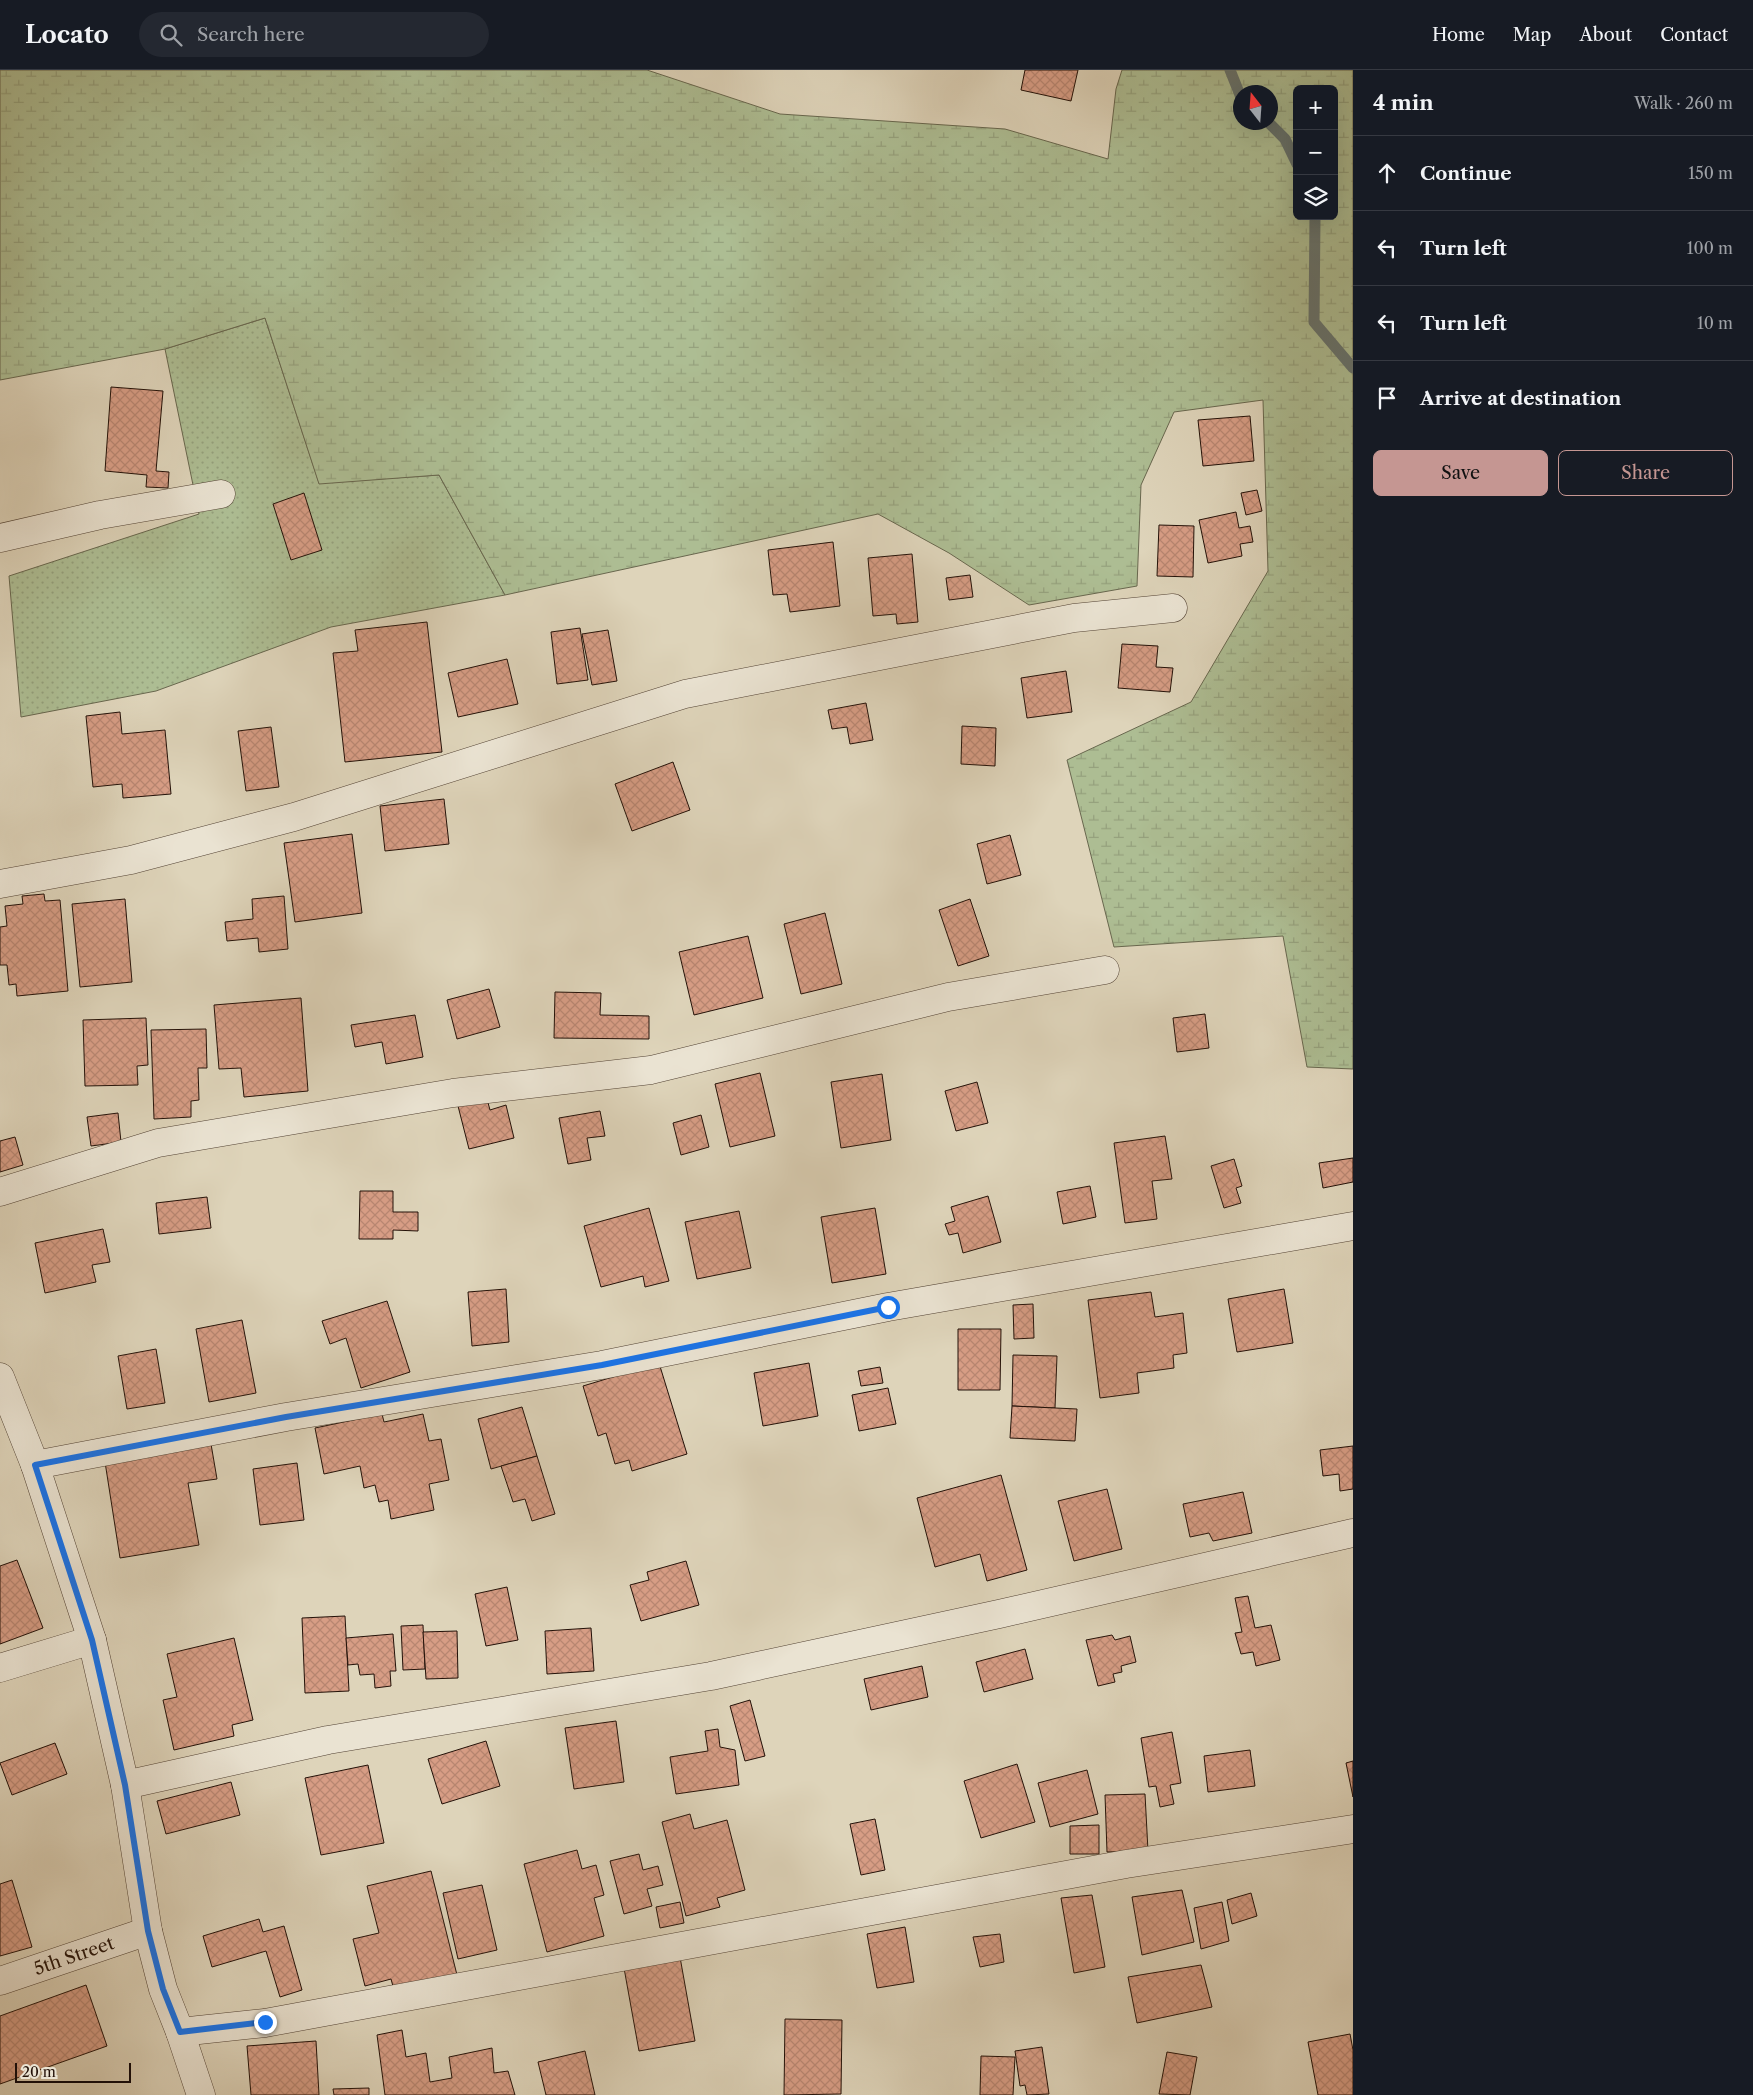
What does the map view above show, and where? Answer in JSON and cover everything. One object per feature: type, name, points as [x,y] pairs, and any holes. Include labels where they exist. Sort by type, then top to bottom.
[{"type":"street","points":[[0,538],[100,515],[221,494]]},
{"type":"street","points":[[0,884],[131,860],[294,817],[685,694],[1074,618],[1172,608]]},
{"type":"street","points":[[0,1192],[158,1143],[453,1093],[651,1070],[948,997],[1105,970]]},
{"type":"street","points":[[35,1465],[286,1417],[602,1365],[888,1307],[1353,1226]]},
{"type":"street","points":[[0,1377],[35,1465],[92,1640],[125,1785],[148,1931],[163,1989],[201,2095]]},
{"type":"street","points":[[125,1785],[328,1740],[711,1676],[999,1614],[1353,1533]]},
{"type":"street","points":[[0,1668],[92,1640]]},
{"type":"street","points":[[180,2032],[265,2022],[1126,1864],[1353,1829]]},
{"type":"street","name":"5th Street","points":[[0,1981],[148,1931]]},
{"type":"green space","points":[[0,70],[647,70],[780,114],[1005,129],[1108,159],[1116,89],[1122,70],[1353,70],[1353,1069],[1307,1067],[1283,936],[1114,947],[1067,760],[1191,702],[1268,571],[1263,400],[1174,412],[1141,485],[1137,586],[1029,605],[949,553],[878,514],[505,595],[439,475],[319,484],[265,318],[165,349],[0,380]]},
{"type":"green space","points":[[265,318],[319,483],[439,475],[505,595],[331,627],[156,691],[21,717],[9,576],[199,514],[165,349]]},
{"type":"building","points":[[1025,70],[1078,70],[1071,101],[1021,90]]},
{"type":"building","points":[[111,387],[163,391],[156,471],[169,472],[168,488],[146,487],[147,475],[105,471]]},
{"type":"building","points":[[1250,416],[1254,461],[1203,466],[1198,420]]},
{"type":"building","points":[[1257,490],[1262,511],[1246,515],[1241,493]]},
{"type":"building","points":[[304,493],[322,550],[291,560],[273,504]]},
{"type":"building","points":[[1236,512],[1239,528],[1250,526],[1253,542],[1240,544],[1242,556],[1208,563],[1199,520]]},
{"type":"building","points":[[1159,525],[1194,526],[1193,577],[1157,576]]},
{"type":"building","points":[[833,542],[840,606],[790,612],[787,594],[773,595],[768,550]]},
{"type":"building","points":[[912,554],[918,622],[897,624],[896,614],[873,616],[868,558]]},
{"type":"building","points":[[970,575],[973,597],[949,600],[946,578]]},
{"type":"building","points":[[427,622],[442,752],[345,762],[333,653],[358,651],[355,630]]},
{"type":"building","points":[[580,628],[588,680],[557,684],[551,632]]},
{"type":"building","points":[[608,630],[617,681],[592,685],[582,634]]},
{"type":"building","points":[[1122,644],[1158,646],[1156,667],[1173,668],[1170,692],[1118,688]]},
{"type":"building","points":[[507,659],[518,704],[458,717],[448,673]]},
{"type":"building","points":[[1066,671],[1072,712],[1027,718],[1021,678]]},
{"type":"building","points":[[866,703],[873,740],[850,744],[847,727],[832,729],[828,710]]},
{"type":"building","points":[[120,712],[122,734],[165,730],[171,794],[123,798],[122,784],[93,787],[86,716]]},
{"type":"building","points":[[962,726],[996,728],[995,766],[961,764]]},
{"type":"building","points":[[271,727],[279,787],[246,791],[238,731]]},
{"type":"building","points":[[673,762],[690,810],[632,831],[615,784]]},
{"type":"building","points":[[444,799],[449,844],[385,851],[380,806]]},
{"type":"building","points":[[352,834],[362,913],[295,922],[284,843]]},
{"type":"building","points":[[1010,835],[1021,875],[987,884],[977,844]]},
{"type":"building","points":[[44,894],[45,901],[60,900],[68,991],[17,996],[16,984],[9,985],[7,965],[0,965],[0,927],[7,926],[5,906],[23,904],[22,896]]},
{"type":"building","points":[[284,896],[288,949],[259,952],[258,938],[227,941],[225,922],[253,919],[252,899]]},
{"type":"building","points":[[125,899],[132,982],[80,987],[72,904]]},
{"type":"building","points":[[970,899],[989,956],[958,966],[939,910]]},
{"type":"building","points":[[825,913],[842,984],[801,994],[784,924]]},
{"type":"building","points":[[748,936],[763,998],[694,1015],[679,952]]},
{"type":"building","points":[[489,989],[500,1027],[457,1039],[447,1000]]},
{"type":"building","points":[[555,992],[601,993],[600,1015],[649,1016],[649,1039],[554,1038]]},
{"type":"building","points":[[301,998],[308,1091],[244,1097],[241,1068],[219,1069],[214,1005]]},
{"type":"building","points":[[1205,1014],[1209,1048],[1177,1052],[1173,1018]]},
{"type":"building","points":[[415,1015],[423,1057],[386,1064],[382,1042],[355,1047],[351,1025]]},
{"type":"building","points":[[146,1018],[148,1065],[137,1066],[138,1085],[85,1086],[83,1020]]},
{"type":"building","points":[[206,1029],[207,1068],[198,1068],[199,1100],[191,1101],[191,1117],[154,1119],[151,1030]]},
{"type":"building","points":[[760,1073],[775,1136],[730,1147],[715,1084]]},
{"type":"building","points":[[882,1074],[891,1140],[841,1148],[831,1082]]},
{"type":"building","points":[[977,1082],[988,1123],[956,1131],[945,1091]]},
{"type":"building","points":[[487,1099],[490,1110],[506,1105],[514,1138],[469,1149],[458,1106]]},
{"type":"building","points":[[600,1111],[605,1136],[587,1138],[591,1160],[568,1164],[559,1118]]},
{"type":"building","points":[[118,1113],[121,1142],[91,1146],[87,1117]]},
{"type":"building","points":[[701,1115],[709,1147],[681,1155],[673,1123]]},
{"type":"building","points":[[1165,1136],[1172,1179],[1152,1181],[1157,1219],[1125,1223],[1114,1143]]},
{"type":"building","points":[[15,1137],[23,1165],[0,1172],[0,1141]]},
{"type":"building","points":[[1353,1158],[1353,1182],[1323,1188],[1319,1163]]},
{"type":"building","points":[[1234,1159],[1242,1186],[1236,1188],[1241,1203],[1224,1208],[1211,1166]]},
{"type":"building","points":[[1090,1186],[1096,1217],[1063,1224],[1057,1192]]},
{"type":"building","points":[[360,1191],[393,1191],[393,1212],[418,1212],[418,1231],[393,1230],[393,1239],[359,1239]]},
{"type":"building","points":[[988,1196],[1001,1242],[963,1253],[958,1233],[949,1235],[945,1224],[955,1221],[951,1207]]},
{"type":"building","points":[[207,1197],[211,1228],[159,1234],[156,1203]]},
{"type":"building","points":[[649,1208],[669,1281],[645,1287],[643,1276],[601,1287],[584,1226]]},
{"type":"building","points":[[875,1208],[886,1274],[832,1283],[821,1217]]},
{"type":"building","points":[[739,1211],[751,1268],[697,1279],[685,1222]]},
{"type":"building","points":[[103,1229],[110,1262],[92,1265],[96,1282],[45,1293],[35,1243]]},
{"type":"building","points":[[506,1289],[509,1342],[472,1346],[468,1292]]},
{"type":"building","points":[[1284,1289],[1293,1343],[1237,1352],[1228,1299]]},
{"type":"building","points":[[1151,1292],[1155,1317],[1183,1313],[1187,1353],[1173,1355],[1174,1368],[1137,1373],[1139,1393],[1100,1398],[1088,1300]]},
{"type":"building","points":[[387,1301],[410,1372],[361,1388],[346,1338],[330,1344],[322,1321]]},
{"type":"building","points":[[1033,1304],[1034,1338],[1014,1339],[1013,1305]]},
{"type":"building","points":[[242,1320],[256,1393],[209,1402],[196,1329]]},
{"type":"building","points":[[958,1329],[1001,1329],[1000,1390],[958,1390]]},
{"type":"building","points":[[156,1349],[165,1403],[127,1409],[118,1356]]},
{"type":"building","points":[[1013,1355],[1057,1356],[1055,1408],[1012,1406]]},
{"type":"building","points":[[659,1363],[687,1454],[632,1471],[629,1460],[615,1464],[606,1433],[598,1436],[583,1386]]},
{"type":"building","points":[[809,1363],[818,1416],[763,1426],[754,1373]]},
{"type":"building","points":[[880,1367],[883,1383],[861,1386],[858,1371]]},
{"type":"building","points":[[888,1388],[896,1424],[859,1431],[852,1395]]},
{"type":"building","points":[[1012,1406],[1077,1409],[1075,1441],[1010,1438]]},
{"type":"building","points":[[522,1407],[537,1456],[491,1469],[478,1419]]},
{"type":"building","points":[[382,1414],[384,1422],[423,1414],[429,1441],[441,1439],[449,1480],[429,1484],[434,1510],[391,1519],[388,1500],[379,1502],[375,1485],[364,1488],[360,1466],[324,1474],[315,1428]]},
{"type":"building","points":[[211,1444],[217,1479],[188,1483],[199,1545],[120,1558],[105,1462]]},
{"type":"building","points":[[1353,1446],[1353,1489],[1340,1491],[1339,1474],[1323,1476],[1320,1450]]},
{"type":"building","points":[[537,1456],[555,1514],[532,1521],[525,1499],[513,1502],[501,1466]]},
{"type":"building","points":[[297,1463],[304,1520],[260,1525],[253,1469]]},
{"type":"building","points":[[1001,1475],[1027,1570],[987,1581],[980,1554],[935,1567],[917,1498]]},
{"type":"building","points":[[1107,1489],[1122,1549],[1074,1561],[1058,1501]]},
{"type":"building","points":[[1243,1492],[1252,1533],[1213,1541],[1209,1533],[1190,1537],[1183,1504]]},
{"type":"building","points":[[17,1560],[43,1628],[0,1644],[0,1566]]},
{"type":"building","points":[[686,1561],[699,1605],[641,1621],[630,1585],[649,1580],[647,1572]]},
{"type":"building","points":[[507,1587],[518,1640],[486,1646],[475,1594]]},
{"type":"building","points":[[1248,1596],[1255,1628],[1271,1625],[1280,1660],[1256,1666],[1253,1652],[1241,1654],[1235,1633],[1242,1632],[1235,1598]]},
{"type":"building","points":[[345,1616],[349,1691],[305,1693],[302,1618]]},
{"type":"building","points":[[423,1625],[425,1669],[403,1670],[401,1626]]},
{"type":"building","points":[[591,1628],[594,1671],[547,1674],[545,1631]]},
{"type":"building","points":[[457,1631],[458,1678],[426,1679],[423,1632]]},
{"type":"building","points":[[393,1634],[396,1671],[390,1671],[391,1686],[375,1688],[374,1674],[360,1675],[358,1664],[348,1665],[346,1638]]},
{"type":"building","points":[[1112,1635],[1115,1640],[1130,1636],[1136,1662],[1121,1666],[1122,1672],[1113,1674],[1115,1682],[1098,1686],[1086,1640]]},
{"type":"building","points":[[234,1638],[253,1720],[232,1725],[234,1736],[174,1750],[163,1700],[177,1697],[167,1654]]},
{"type":"building","points":[[1025,1649],[1033,1679],[984,1692],[976,1662]]},
{"type":"building","points":[[922,1666],[928,1697],[871,1710],[864,1679]]},
{"type":"building","points":[[750,1700],[765,1756],[745,1761],[730,1706]]},
{"type":"building","points":[[616,1721],[624,1782],[574,1789],[565,1728]]},
{"type":"building","points":[[718,1729],[720,1747],[735,1750],[739,1785],[676,1794],[670,1757],[708,1751],[705,1731]]},
{"type":"building","points":[[1172,1732],[1181,1783],[1170,1785],[1174,1804],[1160,1807],[1156,1786],[1149,1787],[1141,1738]]},
{"type":"building","points":[[486,1741],[500,1786],[442,1804],[428,1759]]},
{"type":"building","points":[[55,1743],[67,1774],[12,1795],[0,1763]]},
{"type":"building","points":[[1250,1750],[1255,1786],[1208,1792],[1204,1756]]},
{"type":"building","points":[[1353,1761],[1353,1797],[1346,1763]]},
{"type":"building","points":[[1017,1764],[1035,1822],[981,1838],[964,1781]]},
{"type":"building","points":[[368,1765],[384,1843],[321,1855],[305,1778]]},
{"type":"building","points":[[1087,1770],[1098,1814],[1050,1827],[1038,1783]]},
{"type":"building","points":[[231,1782],[240,1815],[166,1834],[157,1801]]},
{"type":"building","points":[[1145,1794],[1148,1851],[1107,1852],[1105,1795]]},
{"type":"building","points":[[690,1814],[694,1829],[727,1820],[745,1890],[717,1898],[720,1907],[686,1916],[662,1822]]},
{"type":"building","points":[[875,1819],[885,1870],[861,1875],[850,1824]]},
{"type":"building","points":[[1099,1825],[1099,1854],[1070,1854],[1070,1826]]},
{"type":"building","points":[[577,1850],[582,1869],[596,1865],[604,1895],[594,1898],[604,1936],[547,1952],[524,1864]]},
{"type":"building","points":[[639,1854],[643,1870],[658,1866],[663,1885],[647,1889],[652,1906],[624,1914],[610,1861]]},
{"type":"building","points":[[431,1871],[457,1975],[394,1990],[391,1979],[365,1986],[353,1939],[379,1933],[367,1886]]},
{"type":"building","points":[[12,1880],[32,1947],[0,1956],[0,1884]]},
{"type":"building","points":[[482,1885],[497,1950],[458,1959],[443,1893]]},
{"type":"building","points":[[1182,1890],[1194,1942],[1142,1955],[1132,1897]]},
{"type":"building","points":[[1251,1893],[1257,1916],[1232,1924],[1227,1900]]},
{"type":"building","points":[[1092,1895],[1105,1967],[1074,1973],[1061,1898]]},
{"type":"building","points":[[680,1902],[684,1923],[660,1928],[656,1907]]},
{"type":"building","points":[[1222,1902],[1229,1941],[1201,1949],[1194,1908]]},
{"type":"building","points":[[259,1919],[263,1932],[284,1926],[302,1990],[280,1997],[266,1951],[212,1967],[203,1936]]},
{"type":"building","points":[[905,1927],[914,1982],[877,1988],[867,1934]]},
{"type":"building","points":[[1000,1934],[1004,1962],[980,1967],[973,1937]]},
{"type":"building","points":[[680,1957],[695,2041],[639,2051],[624,1968]]},
{"type":"building","points":[[1201,1965],[1212,2007],[1137,2023],[1128,1977]]},
{"type":"building","points":[[86,1985],[107,2046],[0,2084],[0,2016]]},
{"type":"building","points":[[785,2019],[842,2020],[841,2094],[784,2095]]},
{"type":"building","points":[[402,2030],[406,2057],[426,2053],[430,2082],[452,2078],[449,2057],[492,2048],[494,2073],[508,2071],[515,2095],[385,2095],[377,2035]]},
{"type":"building","points":[[1350,2034],[1353,2050],[1353,2095],[1318,2095],[1308,2042]]},
{"type":"building","points":[[316,2041],[319,2095],[251,2095],[247,2046]]},
{"type":"building","points":[[1042,2047],[1049,2094],[1027,2095],[1025,2085],[1020,2086],[1015,2051]]},
{"type":"building","points":[[585,2051],[595,2095],[546,2095],[538,2062]]},
{"type":"building","points":[[1167,2052],[1197,2057],[1190,2095],[1159,2094]]},
{"type":"building","points":[[981,2056],[1015,2057],[1013,2095],[980,2095]]},
{"type":"building","points":[[369,2088],[369,2095],[334,2095],[333,2089]]},
{"type":"waterway","points":[[1230,70],[1236,85]]},
{"type":"waterway","points":[[1276,130],[1285,139],[1293,156]]},
{"type":"waterway","points":[[1315,220],[1314,322],[1353,368]]},
{"type":"route","points":[[265,2022],[180,2032],[163,1989],[148,1931],[125,1785],[92,1640],[35,1465],[286,1417],[602,1365],[888,1307]]}]
